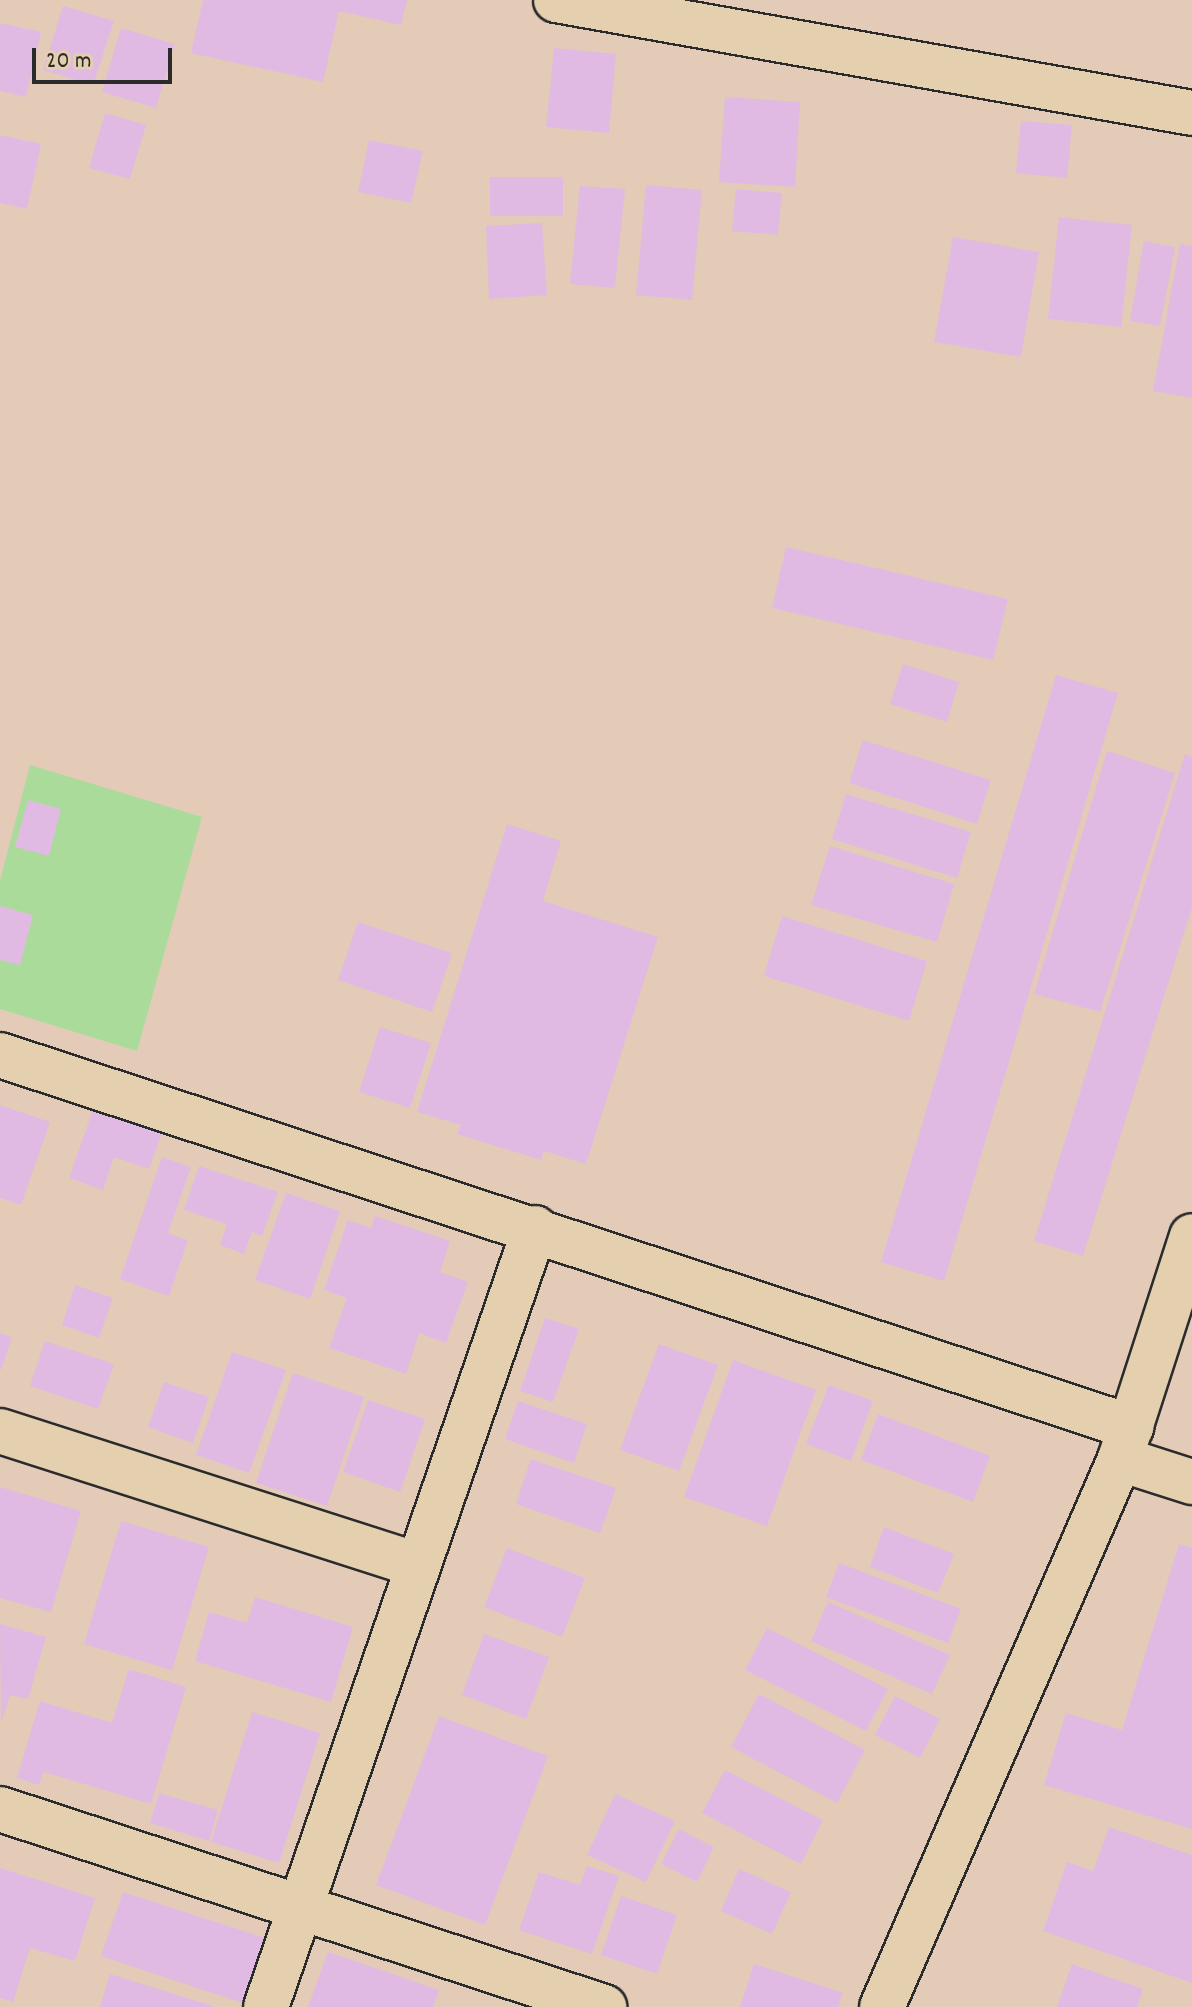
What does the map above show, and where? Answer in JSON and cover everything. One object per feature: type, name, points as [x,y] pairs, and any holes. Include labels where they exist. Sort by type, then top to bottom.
[{"type":"street","points":[[556,0],[1192,113]]},
{"type":"street","points":[[0,1055],[535,1228],[1125,1443],[1192,1482]]},
{"type":"street","points":[[266,2007],[415,1564],[535,1228]]},
{"type":"street","points":[[882,2007],[1125,1443],[1192,1236]]},
{"type":"street","points":[[0,1431],[415,1564]]},
{"type":"street","points":[[0,1809],[303,1904],[604,2007]]},
{"type":"green space","points":[[30,765],[202,817],[137,1051],[0,1009],[0,881]]},
{"type":"building","points":[[203,0],[407,0],[401,25],[339,11],[323,82],[191,53]]},
{"type":"building","points":[[63,6],[114,21],[93,85],[43,70]]},
{"type":"building","points":[[0,23],[41,32],[26,97],[0,91]]},
{"type":"building","points":[[121,28],[175,44],[156,108],[102,92]]},
{"type":"building","points":[[554,48],[616,54],[609,133],[546,127]]},
{"type":"building","points":[[725,97],[800,102],[795,187],[719,182]]},
{"type":"building","points":[[105,113],[146,125],[130,179],[89,168]]},
{"type":"building","points":[[1021,121],[1072,125],[1067,178],[1016,173]]},
{"type":"building","points":[[0,135],[41,144],[27,209],[0,203]]},
{"type":"building","points":[[369,140],[423,151],[411,203],[358,192]]},
{"type":"building","points":[[490,177],[563,177],[563,216],[490,216]]},
{"type":"building","points":[[646,185],[702,190],[692,300],[636,295]]},
{"type":"building","points":[[580,186],[625,189],[615,288],[570,284]]},
{"type":"building","points":[[736,189],[782,193],[778,235],[732,231]]},
{"type":"building","points":[[1059,217],[1132,225],[1121,327],[1048,319]]},
{"type":"building","points":[[542,223],[547,295],[489,299],[486,226]]},
{"type":"building","points":[[953,237],[1039,252],[1021,357],[934,342]]},
{"type":"building","points":[[1144,241],[1175,247],[1160,326],[1130,321]]},
{"type":"building","points":[[1180,244],[1192,246],[1192,398],[1153,391]]},
{"type":"building","points":[[786,547],[1008,599],[993,660],[772,608]]},
{"type":"building","points":[[903,664],[959,682],[947,722],[890,704]]},
{"type":"building","points":[[1056,675],[1118,693],[944,1281],[881,1262]]},
{"type":"building","points":[[863,740],[991,780],[977,824],[849,783]]},
{"type":"building","points":[[1107,751],[1175,773],[1100,1012],[1034,994]]},
{"type":"building","points":[[1185,754],[1192,757],[1192,907],[1083,1256],[1034,1241]]},
{"type":"building","points":[[846,794],[971,832],[957,878],[832,839]]},
{"type":"building","points":[[28,800],[61,809],[49,856],[15,847]]},
{"type":"building","points":[[507,824],[561,841],[543,901],[658,937],[586,1164],[544,1151],[541,1160],[457,1134],[461,1125],[417,1112]]},
{"type":"building","points":[[830,846],[954,884],[937,942],[811,905]]},
{"type":"building","points":[[0,906],[33,915],[20,965],[0,960]]},
{"type":"building","points":[[782,916],[927,961],[909,1021],[764,976]]},
{"type":"building","points":[[358,922],[452,953],[432,1012],[338,980]]},
{"type":"building","points":[[380,1027],[431,1043],[410,1108],[359,1092]]},
{"type":"building","points":[[0,1105],[50,1122],[21,1205],[0,1198]]},
{"type":"building","points":[[94,1107],[163,1130],[149,1169],[114,1157],[103,1190],[69,1178]]},
{"type":"building","points":[[162,1157],[191,1167],[168,1233],[188,1240],[169,1296],[120,1279]]},
{"type":"building","points":[[199,1166],[278,1192],[262,1236],[252,1232],[244,1254],[220,1245],[227,1224],[184,1210]]},
{"type":"building","points":[[286,1193],[340,1211],[310,1299],[255,1280]]},
{"type":"building","points":[[375,1216],[450,1241],[440,1272],[468,1282],[446,1343],[419,1333],[406,1374],[329,1348],[347,1298],[324,1290],[348,1220],[371,1228]]},
{"type":"building","points":[[75,1285],[113,1298],[99,1338],[62,1325]]},
{"type":"building","points":[[545,1318],[579,1329],[553,1402],[520,1391]]},
{"type":"building","points":[[0,1333],[12,1337],[1,1370],[0,1370]]},
{"type":"building","points":[[45,1341],[114,1364],[98,1409],[30,1386]]},
{"type":"building","points":[[659,1344],[718,1365],[679,1471],[620,1450]]},
{"type":"building","points":[[232,1352],[286,1370],[249,1473],[196,1455]]},
{"type":"building","points":[[733,1360],[816,1390],[767,1526],[684,1497]]},
{"type":"building","points":[[293,1373],[364,1397],[327,1506],[256,1483]]},
{"type":"building","points":[[164,1382],[209,1397],[193,1443],[148,1427]]},
{"type":"building","points":[[829,1385],[873,1401],[851,1461],[806,1444]]},
{"type":"building","points":[[368,1400],[425,1419],[400,1492],[343,1472]]},
{"type":"building","points":[[518,1401],[587,1424],[574,1463],[505,1439]]},
{"type":"building","points":[[878,1414],[990,1456],[973,1502],[861,1460]]},
{"type":"building","points":[[531,1459],[616,1488],[600,1533],[516,1504]]},
{"type":"building","points":[[0,1487],[81,1511],[51,1612],[0,1598]]},
{"type":"building","points":[[121,1521],[209,1547],[172,1670],[84,1644]]},
{"type":"building","points":[[884,1527],[954,1554],[938,1593],[870,1567]]},
{"type":"building","points":[[1179,1544],[1192,1548],[1192,1829],[1044,1785],[1066,1713],[1122,1730]]},
{"type":"building","points":[[507,1548],[585,1578],[562,1637],[484,1607]]},
{"type":"building","points":[[839,1563],[961,1609],[948,1643],[826,1597]]},
{"type":"building","points":[[255,1597],[353,1627],[331,1702],[195,1661],[209,1612],[247,1623]]},
{"type":"building","points":[[828,1602],[950,1655],[932,1694],[811,1641]]},
{"type":"building","points":[[0,1624],[46,1637],[28,1699],[10,1695],[1,1724]]},
{"type":"building","points":[[767,1628],[888,1689],[866,1731],[745,1670]]},
{"type":"building","points":[[484,1634],[549,1657],[526,1719],[462,1695]]},
{"type":"building","points":[[129,1669],[186,1687],[151,1804],[44,1772],[39,1785],[17,1778],[40,1701],[112,1723]]},
{"type":"building","points":[[759,1694],[865,1750],[837,1803],[731,1747]]},
{"type":"building","points":[[895,1696],[940,1719],[920,1758],[875,1735]]},
{"type":"building","points":[[252,1712],[320,1733],[279,1863],[211,1842]]},
{"type":"building","points":[[439,1716],[548,1756],[485,1925],[376,1885]]},
{"type":"building","points":[[725,1770],[823,1820],[801,1864],[702,1813]]},
{"type":"building","points":[[159,1793],[218,1810],[209,1841],[150,1823]]},
{"type":"building","points":[[615,1794],[675,1821],[646,1882],[587,1855]]},
{"type":"building","points":[[1109,1827],[1192,1855],[1192,1983],[1043,1931],[1067,1862],[1093,1871]]},
{"type":"building","points":[[679,1829],[714,1847],[697,1882],[661,1864]]},
{"type":"building","points":[[587,1866],[619,1876],[592,1954],[519,1930],[539,1872],[580,1885]]},
{"type":"building","points":[[0,1868],[95,1898],[75,1961],[30,1948],[13,2002],[0,1998]]},
{"type":"building","points":[[739,1869],[791,1892],[772,1934],[721,1911]]},
{"type":"building","points":[[123,1892],[265,1938],[243,2003],[101,1956]]},
{"type":"building","points":[[621,1896],[677,1915],[657,1974],[601,1955]]},
{"type":"building","points":[[328,1952],[439,1990],[433,2007],[308,2007]]},
{"type":"building","points":[[754,1964],[843,1993],[838,2007],[740,2007]]},
{"type":"building","points":[[1072,1964],[1143,1989],[1137,2007],[1057,2007]]},
{"type":"building","points":[[110,1974],[213,2006],[213,2007],[100,2007]]}]
